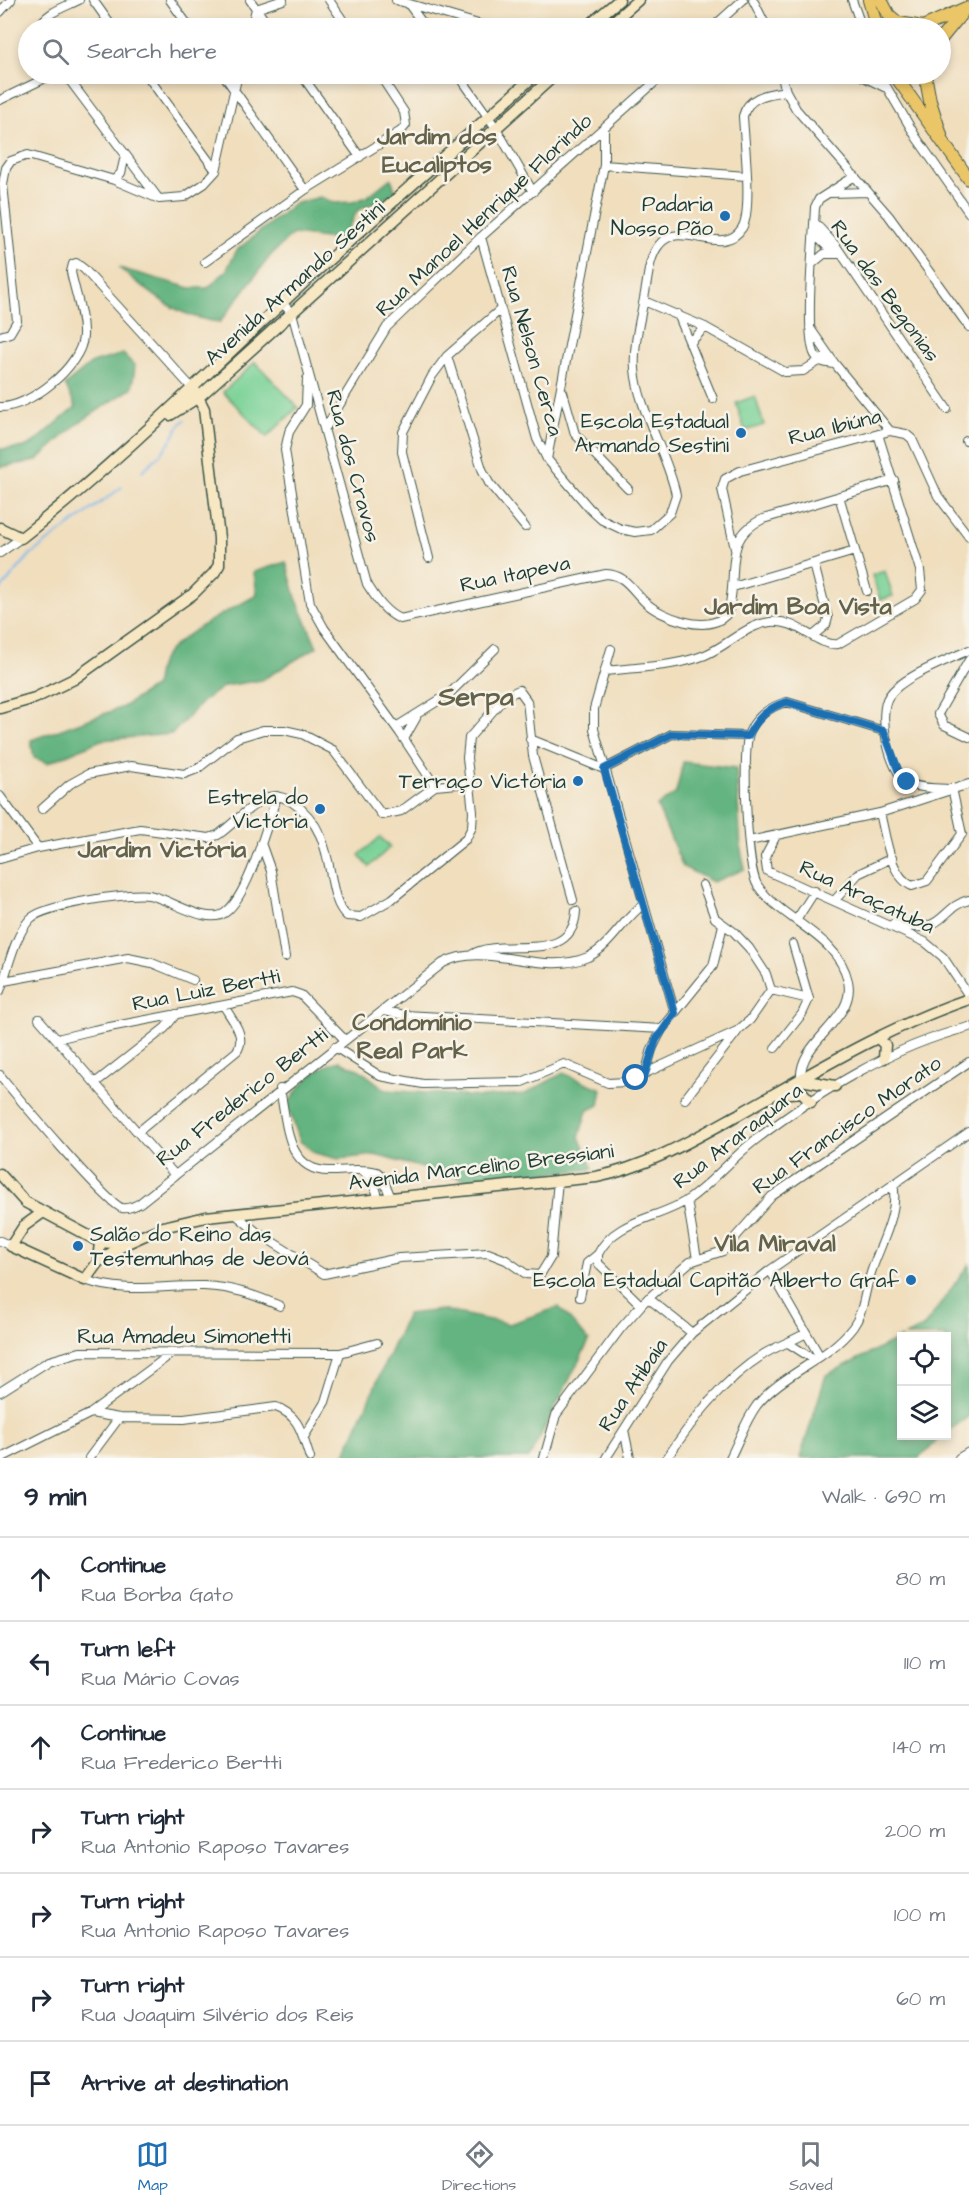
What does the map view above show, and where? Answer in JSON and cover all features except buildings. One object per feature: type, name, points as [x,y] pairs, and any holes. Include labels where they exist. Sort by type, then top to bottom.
[{"type":"main road","points":[[869,0],[874,18]]},
{"type":"main road","points":[[880,0],[893,18]]},
{"type":"main road","points":[[943,18],[967,7]]},
{"type":"main road","points":[[951,27],[967,7]]},
{"type":"main road","points":[[901,84],[969,179]]},
{"type":"main road","points":[[927,84],[944,144]]},
{"type":"main road","points":[[930,100],[931,84]]},
{"type":"street","points":[[0,12],[11,0]]},
{"type":"street","points":[[45,18],[79,0]]},
{"type":"street","points":[[93,0],[106,18]]},
{"type":"street","points":[[170,0],[183,18]]},
{"type":"street","points":[[250,0],[263,18]]},
{"type":"street","points":[[256,9],[283,0]]},
{"type":"street","points":[[328,0],[341,18]]},
{"type":"street","points":[[396,0],[455,18]]},
{"type":"street","points":[[597,18],[618,0]]},
{"type":"street","points":[[617,18],[638,0]]},
{"type":"street","points":[[723,18],[743,0]]},
{"type":"street","points":[[753,0],[762,18]]},
{"type":"street","points":[[852,0],[858,18]]},
{"type":"street","points":[[410,6],[419,18]]},
{"type":"street","points":[[254,18],[256,9]]},
{"type":"street","points":[[0,100],[33,84]]},
{"type":"street","points":[[72,84],[159,199]]},
{"type":"street","points":[[153,84],[216,171]]},
{"type":"street","points":[[230,84],[304,190]]},
{"type":"street","points":[[0,336],[10,333],[17,321],[17,300],[2,212],[4,174],[11,161],[28,155],[114,180],[159,199],[184,197],[204,184],[216,171],[235,84]]},
{"type":"street","points":[[308,84],[360,157]]},
{"type":"street","points":[[205,262],[304,190],[394,137],[405,125],[404,112],[386,84]]},
{"type":"street","points":[[465,84],[496,128],[533,192]]},
{"type":"street","name":"Avenida Armando Sestini","points":[[192,392],[282,303],[525,84]]},
{"type":"street","name":"Avenida Armando Sestini","points":[[192,392],[292,313],[545,84]]},
{"type":"street","name":"Rua Manoel Henrique Florindo","points":[[326,427],[387,327],[481,237],[653,84]]},
{"type":"street","points":[[784,84],[786,91],[811,128],[855,176],[900,231],[969,327]]},
{"type":"street","points":[[878,84],[888,90]]},
{"type":"street","points":[[885,84],[916,137],[969,213]]},
{"type":"street","name":"Rua Nelson Cerca","points":[[481,237],[537,439],[547,459],[590,509],[610,525],[643,532],[662,523],[670,513],[676,495],[675,486],[635,372],[651,263],[661,242],[676,235],[723,240],[737,235],[747,217],[743,116],[745,107],[754,99],[786,91]]},
{"type":"street","points":[[547,459],[604,165],[604,129]]},
{"type":"street","points":[[114,180],[121,172],[125,156]]},
{"type":"street","points":[[604,165],[746,176]]},
{"type":"street","points":[[808,366],[812,348],[810,328],[812,264],[817,202],[855,176]]},
{"type":"street","points":[[828,193],[868,192]]},
{"type":"street","name":"Rua das Begonias","points":[[814,223],[831,239],[837,253],[946,409]]},
{"type":"street","name":"Rua das Begonias","points":[[814,235],[837,253]]},
{"type":"street","points":[[812,264],[820,256],[837,253]]},
{"type":"street","points":[[0,407],[17,404],[40,391],[64,372],[81,348],[82,327],[71,272],[73,264],[80,264],[192,392],[204,423],[219,538],[219,565],[193,594],[74,679],[35,698],[0,708]]},
{"type":"street","points":[[644,301],[705,327],[785,372],[796,373],[829,355]]},
{"type":"street","points":[[282,303],[292,313]]},
{"type":"street","points":[[429,558],[401,441],[412,410],[447,356],[501,309]]},
{"type":"street","name":"Rua dos Cravos","points":[[292,313],[307,372],[326,427],[368,584],[389,613],[400,619],[411,617]]},
{"type":"street","points":[[678,314],[713,399]]},
{"type":"street","points":[[690,343],[705,327]]},
{"type":"street","points":[[810,328],[835,364],[890,431]]},
{"type":"street","points":[[812,348],[821,344]]},
{"type":"street","points":[[812,348],[820,361],[835,364]]},
{"type":"street","points":[[447,356],[482,469],[489,483],[525,527]]},
{"type":"street","points":[[307,372],[306,405],[290,432],[285,450],[307,594],[324,628],[405,739],[435,786]]},
{"type":"street","points":[[562,388],[575,434],[583,445],[628,489]]},
{"type":"street","points":[[0,553],[69,500],[192,392]]},
{"type":"street","name":"Rua Ibiúna","points":[[735,549],[722,489],[725,479],[771,461],[890,431],[906,434],[912,439],[938,496],[969,537]]},
{"type":"street","points":[[606,671],[704,655],[746,631],[771,622],[792,623],[826,643],[838,644],[904,607],[920,594],[922,582],[920,570],[878,434]]},
{"type":"street","points":[[855,551],[733,587],[735,549],[740,536],[752,524],[894,480]]},
{"type":"street","points":[[839,496],[867,591]]},
{"type":"street","points":[[0,528],[21,538]]},
{"type":"street","points":[[814,564],[828,618],[826,625],[814,635]]},
{"type":"street","name":"Rua Itapeva","points":[[411,617],[443,608],[606,574],[625,580],[654,609],[695,623],[714,621],[726,614],[733,587]]},
{"type":"street","points":[[396,727],[417,716],[460,685],[495,649]]},
{"type":"street","points":[[611,649],[593,718],[604,769],[675,1013]]},
{"type":"street","points":[[950,788],[907,782],[898,770],[884,731],[883,717],[888,696],[908,681],[969,650]]},
{"type":"street","points":[[954,657],[963,669]]},
{"type":"street","points":[[969,660],[941,705],[939,718],[944,725],[969,737]]},
{"type":"street","points":[[0,859],[38,848],[140,828],[209,838],[218,835],[265,799],[277,796],[295,804],[320,832],[326,844],[340,907],[347,916],[354,918],[370,913],[392,899],[466,839],[473,819],[467,758],[469,738],[506,696],[515,690],[526,696],[530,738],[573,900]]},
{"type":"street","points":[[835,1086],[801,1080],[801,1069],[807,1053],[847,1001],[848,981],[838,960],[797,919],[759,888],[752,872],[749,840],[748,736],[762,716],[771,708],[787,702],[884,731]]},
{"type":"street","points":[[405,739],[417,716]]},
{"type":"street","points":[[42,809],[70,784],[88,774],[131,766],[175,774],[192,772],[237,738],[263,730],[285,730],[302,734],[333,750],[382,815],[400,811],[435,786],[469,783]]},
{"type":"street","points":[[530,738],[604,769],[672,734],[748,736]]},
{"type":"street","points":[[749,840],[880,813],[969,783]]},
{"type":"street","points":[[880,813],[892,858],[900,877],[912,886],[922,885],[935,873],[966,833],[950,788]]},
{"type":"street","points":[[0,796],[38,848]]},
{"type":"street","points":[[0,991],[28,922],[33,916],[52,909],[137,894],[167,900],[205,916],[220,916],[233,906],[242,891],[277,796]]},
{"type":"street","name":"Rua Araçatuba","points":[[777,834],[765,857],[765,867],[771,873],[886,923],[934,949],[969,998]]},
{"type":"street","points":[[261,843],[271,871],[285,957]]},
{"type":"street","points":[[835,900],[858,874],[892,858]]},
{"type":"street","points":[[703,885],[713,914],[723,925],[740,937],[754,955],[766,974],[771,990]]},
{"type":"street","points":[[797,919],[815,891]]},
{"type":"street","points":[[886,923],[919,927],[931,925],[954,906],[969,900]]},
{"type":"street","name":"Rua Frederico Bertti","points":[[471,956],[555,964],[575,961],[598,951],[626,918],[644,904]]},
{"type":"street","name":"Rua Frederico Bertti","points":[[0,1075],[69,1155],[118,1206],[134,1206],[443,963],[471,956],[483,950],[534,947],[555,943],[569,934],[576,911]]},
{"type":"street","points":[[645,1074],[652,1049],[662,1029],[713,966],[723,925]]},
{"type":"street","points":[[775,1048],[802,1014],[809,999],[793,944]]},
{"type":"street","points":[[3,981],[128,958],[152,963],[193,980]]},
{"type":"street","points":[[771,990],[809,999]]},
{"type":"street","points":[[335,1047],[380,1076],[423,1084],[522,1082],[564,1064],[608,1083],[626,1082],[737,1030],[750,1020],[771,990]]},
{"type":"street","name":"Rua Luiz Bertti","points":[[57,1040],[94,1030],[296,993],[344,1039]]},
{"type":"street","name":"Avenida Marcelino Bressiani","points":[[100,1242],[125,1244],[163,1227],[235,1214],[596,1177],[631,1168],[691,1140],[878,1038],[922,1016],[969,998]]},
{"type":"street","points":[[138,1132],[237,1051],[241,1045],[241,1035],[224,1006]]},
{"type":"street","points":[[384,1011],[405,1015],[662,1029]]},
{"type":"street","points":[[95,1083],[165,1028],[176,1014]]},
{"type":"street","points":[[39,1019],[174,1174]]},
{"type":"street","name":"Rua Araraquara","points":[[580,1297],[587,1263],[598,1254],[601,1247],[625,1227],[687,1200],[752,1142],[835,1086],[915,1042],[969,1027]]},
{"type":"street","points":[[685,1099],[737,1030]]},
{"type":"street","points":[[878,1038],[885,1046],[884,1058]]},
{"type":"street","points":[[807,1053],[808,1066],[814,1072]]},
{"type":"street","name":"Rua Francisco Morato","points":[[544,1458],[556,1415],[621,1328],[648,1298],[685,1266],[698,1258],[723,1251],[756,1211],[772,1196],[969,1062]]},
{"type":"street","points":[[280,1089],[293,1150],[305,1165],[325,1171],[374,1170],[380,1174],[391,1198]]},
{"type":"street","points":[[774,1095],[802,1092],[811,1102]]},
{"type":"street","name":"Rua Atibaia","points":[[606,1458],[668,1361],[692,1333],[770,1270],[969,1132]]},
{"type":"street","points":[[363,1171],[373,1180],[379,1200]]},
{"type":"street","points":[[0,1174],[25,1202],[100,1242],[98,1262]]},
{"type":"street","points":[[235,1214],[258,1233],[324,1274],[399,1258],[488,1253],[506,1260],[526,1274],[536,1276],[544,1272],[551,1257],[558,1180]]},
{"type":"street","points":[[730,1458],[758,1404],[843,1338],[858,1320],[871,1271],[892,1214],[893,1184]]},
{"type":"street","points":[[687,1200],[698,1258]]},
{"type":"street","points":[[24,1226],[25,1202]]},
{"type":"street","points":[[42,1213],[5,1244],[85,1280],[115,1288],[204,1286],[232,1289],[280,1305]]},
{"type":"street","points":[[85,1280],[98,1262],[125,1244]]},
{"type":"street","points":[[598,1254],[601,1267],[641,1305]]},
{"type":"street","points":[[770,1270],[806,1333],[816,1357]]},
{"type":"street","points":[[648,1298],[692,1333]]},
{"type":"street","points":[[667,1458],[693,1419],[712,1397],[765,1353],[806,1333]]},
{"type":"street","name":"Rua Amadeu Simonetti","points":[[0,1392],[62,1356],[109,1350],[171,1354],[340,1353],[377,1343]]},
{"type":"street","points":[[788,1343],[816,1357]]},
{"type":"street","points":[[304,1437],[325,1402],[340,1353]]},
{"type":"street","points":[[1,1458],[91,1413],[171,1354]]},
{"type":"street","points":[[91,1413],[119,1418],[184,1419],[276,1407],[291,1414],[304,1437],[310,1458]]},
{"type":"street","points":[[89,1458],[119,1418]]},
{"type":"street","points":[[624,1430],[630,1458]]},
{"type":"street","points":[[959,1458],[969,1452]]},
{"type":"green space","points":[[391,178],[396,193],[358,210],[341,240],[293,234],[271,255],[220,322],[177,310],[154,296],[119,268],[190,288],[208,288],[226,271],[237,250],[294,204],[320,197],[335,203],[353,202],[367,197]]},
{"type":"green space","points":[[123,354],[135,366],[132,388],[77,424],[36,461],[0,467],[0,449],[30,445],[76,407],[65,385],[92,363]]},
{"type":"green space","points":[[255,362],[298,407],[267,437],[223,392]]},
{"type":"green space","points":[[755,396],[764,425],[745,431],[736,403]]},
{"type":"green space","points":[[286,562],[296,598],[317,647],[262,680],[224,686],[202,702],[172,734],[101,740],[48,763],[34,758],[31,740],[123,707],[155,686],[161,662],[178,643],[204,624],[257,595],[254,572]]},
{"type":"green space","points":[[885,571],[893,596],[880,600],[872,575]]},
{"type":"green space","points":[[683,762],[736,768],[741,850],[745,869],[713,882],[683,867],[657,806],[676,793]]},
{"type":"green space","points":[[380,837],[390,847],[369,867],[359,855]]},
{"type":"green space","points":[[340,1061],[360,1070],[386,1090],[481,1097],[525,1094],[563,1073],[602,1089],[599,1105],[587,1111],[579,1137],[593,1169],[468,1180],[375,1155],[339,1159],[315,1153],[300,1141],[288,1106],[297,1091],[309,1078],[324,1067]]},
{"type":"green space","points":[[969,1264],[969,1416],[951,1429],[951,1332],[914,1332],[923,1328]]},
{"type":"green space","points":[[559,1307],[589,1341],[529,1458],[343,1458],[407,1314],[442,1310],[509,1324]]},
{"type":"green space","points":[[897,1340],[897,1440],[938,1440],[919,1458],[800,1458],[826,1375]]},
{"type":"waterway","points":[[142,471],[166,448],[185,420]]},
{"type":"waterway","points":[[0,590],[31,554],[122,487]]},
{"type":"place","name":"Padaria Nosso Pão","points":[[725,216]]},
{"type":"place","name":"Escola Estadual Armando Sestini","points":[[741,433]]},
{"type":"place","name":"Terraço Victória","points":[[578,781]]},
{"type":"place","name":"Estrela do Victória","points":[[320,809]]},
{"type":"place","name":"Salão do Reino das Testemunhas de Jeová","points":[[78,1246]]},
{"type":"place","name":"Escola Estadual Capitão Alberto Graf","points":[[911,1280]]},
{"type":"district","name":"Jardim dos Eucaliptos","points":[[437,151]]},
{"type":"district","name":"Jardim Boa Vista","points":[[798,607]]},
{"type":"district","name":"Serpa","points":[[476,697]]},
{"type":"district","name":"Jardim Victória","points":[[162,850]]},
{"type":"district","name":"Condomínio Real Park","points":[[412,1037]]},
{"type":"district","name":"Vila Miraval","points":[[775,1244]]},
{"type":"route","points":[[636,1078],[645,1074],[656,1040],[675,1013],[604,769],[660,738],[672,734],[748,736],[754,724],[771,708],[787,702],[884,731],[898,770],[907,782]]}]
